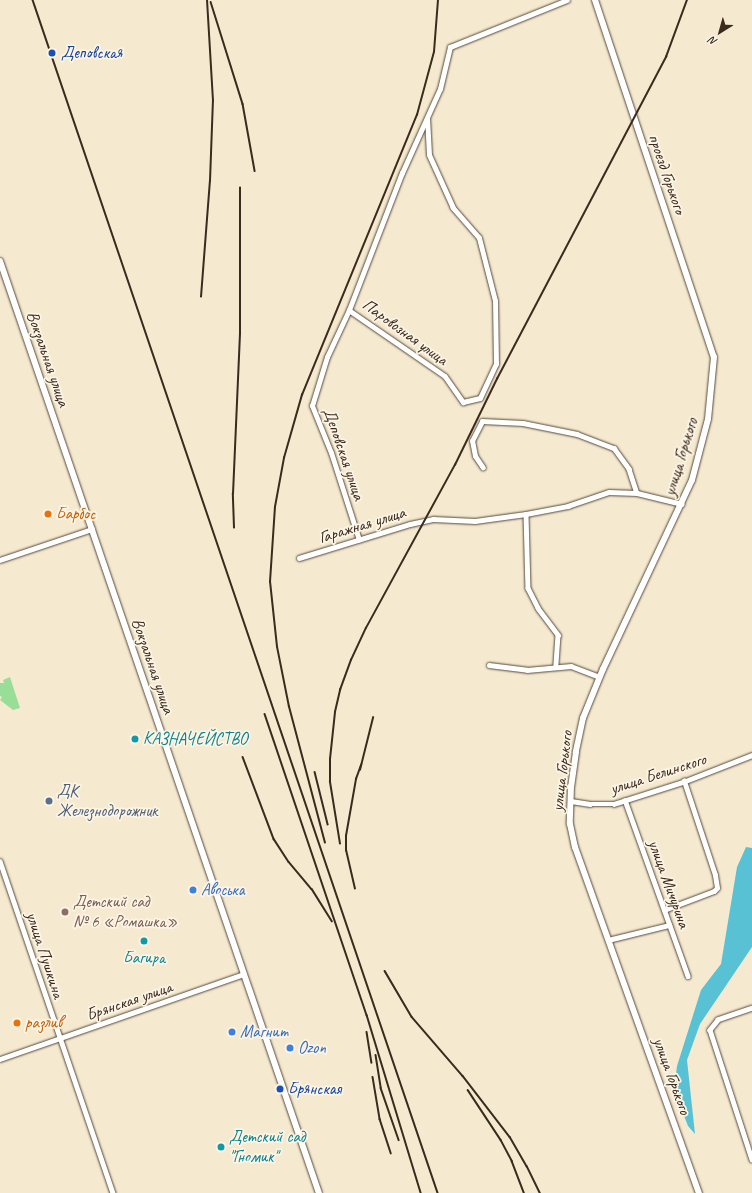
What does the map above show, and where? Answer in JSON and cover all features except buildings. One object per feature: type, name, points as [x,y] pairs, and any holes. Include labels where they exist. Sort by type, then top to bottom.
[{"type":"main road","name":"проезд Горького","points":[[595,0],[714,357]]},
{"type":"main road","name":"Вокзальная улица","points":[[0,261],[319,1193]]},
{"type":"main road","name":"улица Горького","points":[[699,1193],[575,847],[570,824],[576,752],[583,718],[692,480],[708,419],[714,357]]},
{"type":"street","name":"Паровозная улица","points":[[426,119],[429,155],[453,208],[479,238],[495,301],[496,364],[480,398],[463,402],[445,376],[349,310],[402,173],[426,119],[440,89],[450,47],[567,0]]},
{"type":"street","name":"Деповская улица","points":[[349,310],[327,358],[312,406],[331,454],[359,540]]},
{"type":"street","points":[[483,468],[475,456],[472,441],[482,421],[523,423],[577,434],[614,448],[629,469],[637,493]]},
{"type":"street","points":[[556,666],[558,635],[538,608],[528,588],[526,514],[568,506],[609,492],[637,493],[682,504]]},
{"type":"street","name":"Гаражная улица","points":[[299,558],[410,524],[434,519],[475,521],[526,514]]},
{"type":"street","points":[[0,560],[92,529]]},
{"type":"street","points":[[489,665],[527,670],[556,666],[571,666],[600,678]]},
{"type":"street","name":"улица Белинского","points":[[571,802],[614,804],[684,781],[752,756]]},
{"type":"street","points":[[664,910],[714,891],[716,888],[715,875],[684,781]]},
{"type":"street","name":"улица Мичурина","points":[[625,800],[688,976]]},
{"type":"street","name":"улица Пушкина","points":[[0,861],[113,1193]]},
{"type":"street","points":[[608,940],[669,925]]},
{"type":"street","name":"Брянская улица","points":[[0,1059],[244,974]]},
{"type":"street","points":[[752,1008],[718,1020],[710,1030],[752,1160]]},
{"type":"green space","points":[[10,677],[20,708],[13,710],[0,700],[2,697],[0,696],[0,683],[4,683],[3,680]]},
{"type":"water","points":[[746,847],[752,848],[752,947],[700,1024],[687,1060],[695,1134],[688,1126],[674,1090],[677,1066],[701,990],[721,964],[737,867]]},
{"type":"railway","points":[[33,0],[438,1193]]},
{"type":"railway","points":[[201,297],[210,181],[213,101],[207,0]]},
{"type":"railway","points":[[325,843],[289,707],[277,647],[270,582],[275,507],[284,458],[302,395],[417,115],[434,52],[438,0]]},
{"type":"railway","points":[[340,844],[330,782],[330,759],[335,712],[340,690],[351,660],[366,628],[455,465],[497,379],[666,57],[687,0]]},
{"type":"railway","points":[[211,2],[243,104],[255,171]]},
{"type":"railway","points":[[234,528],[233,494],[240,333],[240,188]]},
{"type":"railway","points":[[265,714],[367,1015],[421,1193]]},
{"type":"railway","points":[[360,770],[373,718]]},
{"type":"railway","points":[[243,757],[274,839],[289,862],[312,889],[332,921]]},
{"type":"railway","points":[[355,889],[346,851],[346,836],[356,779],[361,765]]},
{"type":"railway","points":[[315,772],[328,824]]},
{"type":"railway","points":[[385,971],[412,1017],[463,1076],[510,1137],[527,1166],[540,1193]]},
{"type":"railway","points":[[367,1032],[372,1063]]},
{"type":"railway","points":[[376,1055],[381,1088],[399,1140]]},
{"type":"railway","points":[[373,1077],[380,1119],[391,1153]]},
{"type":"railway","points":[[468,1090],[501,1140],[512,1161],[524,1193]]},
{"type":"place","name":"Деповская","points":[[52,53]]},
{"type":"place","name":"Барбос","points":[[48,514]]},
{"type":"place","name":"КАЗНАЧЕЙСТВО","points":[[135,739]]},
{"type":"place","name":"ДК Железнодорожник","points":[[49,801]]},
{"type":"place","name":"Авоська","points":[[193,890]]},
{"type":"place","name":"Детский сад № 6 «Ромашка»","points":[[65,912]]},
{"type":"place","name":"Багира","points":[[144,941]]},
{"type":"place","name":"разлив","points":[[17,1023]]},
{"type":"place","name":"Магнит","points":[[232,1032]]},
{"type":"place","name":"Ozon","points":[[290,1048]]},
{"type":"place","name":"Брянская","points":[[280,1089]]},
{"type":"place","name":"Детский сад \"Гномик\"","points":[[221,1147]]}]
